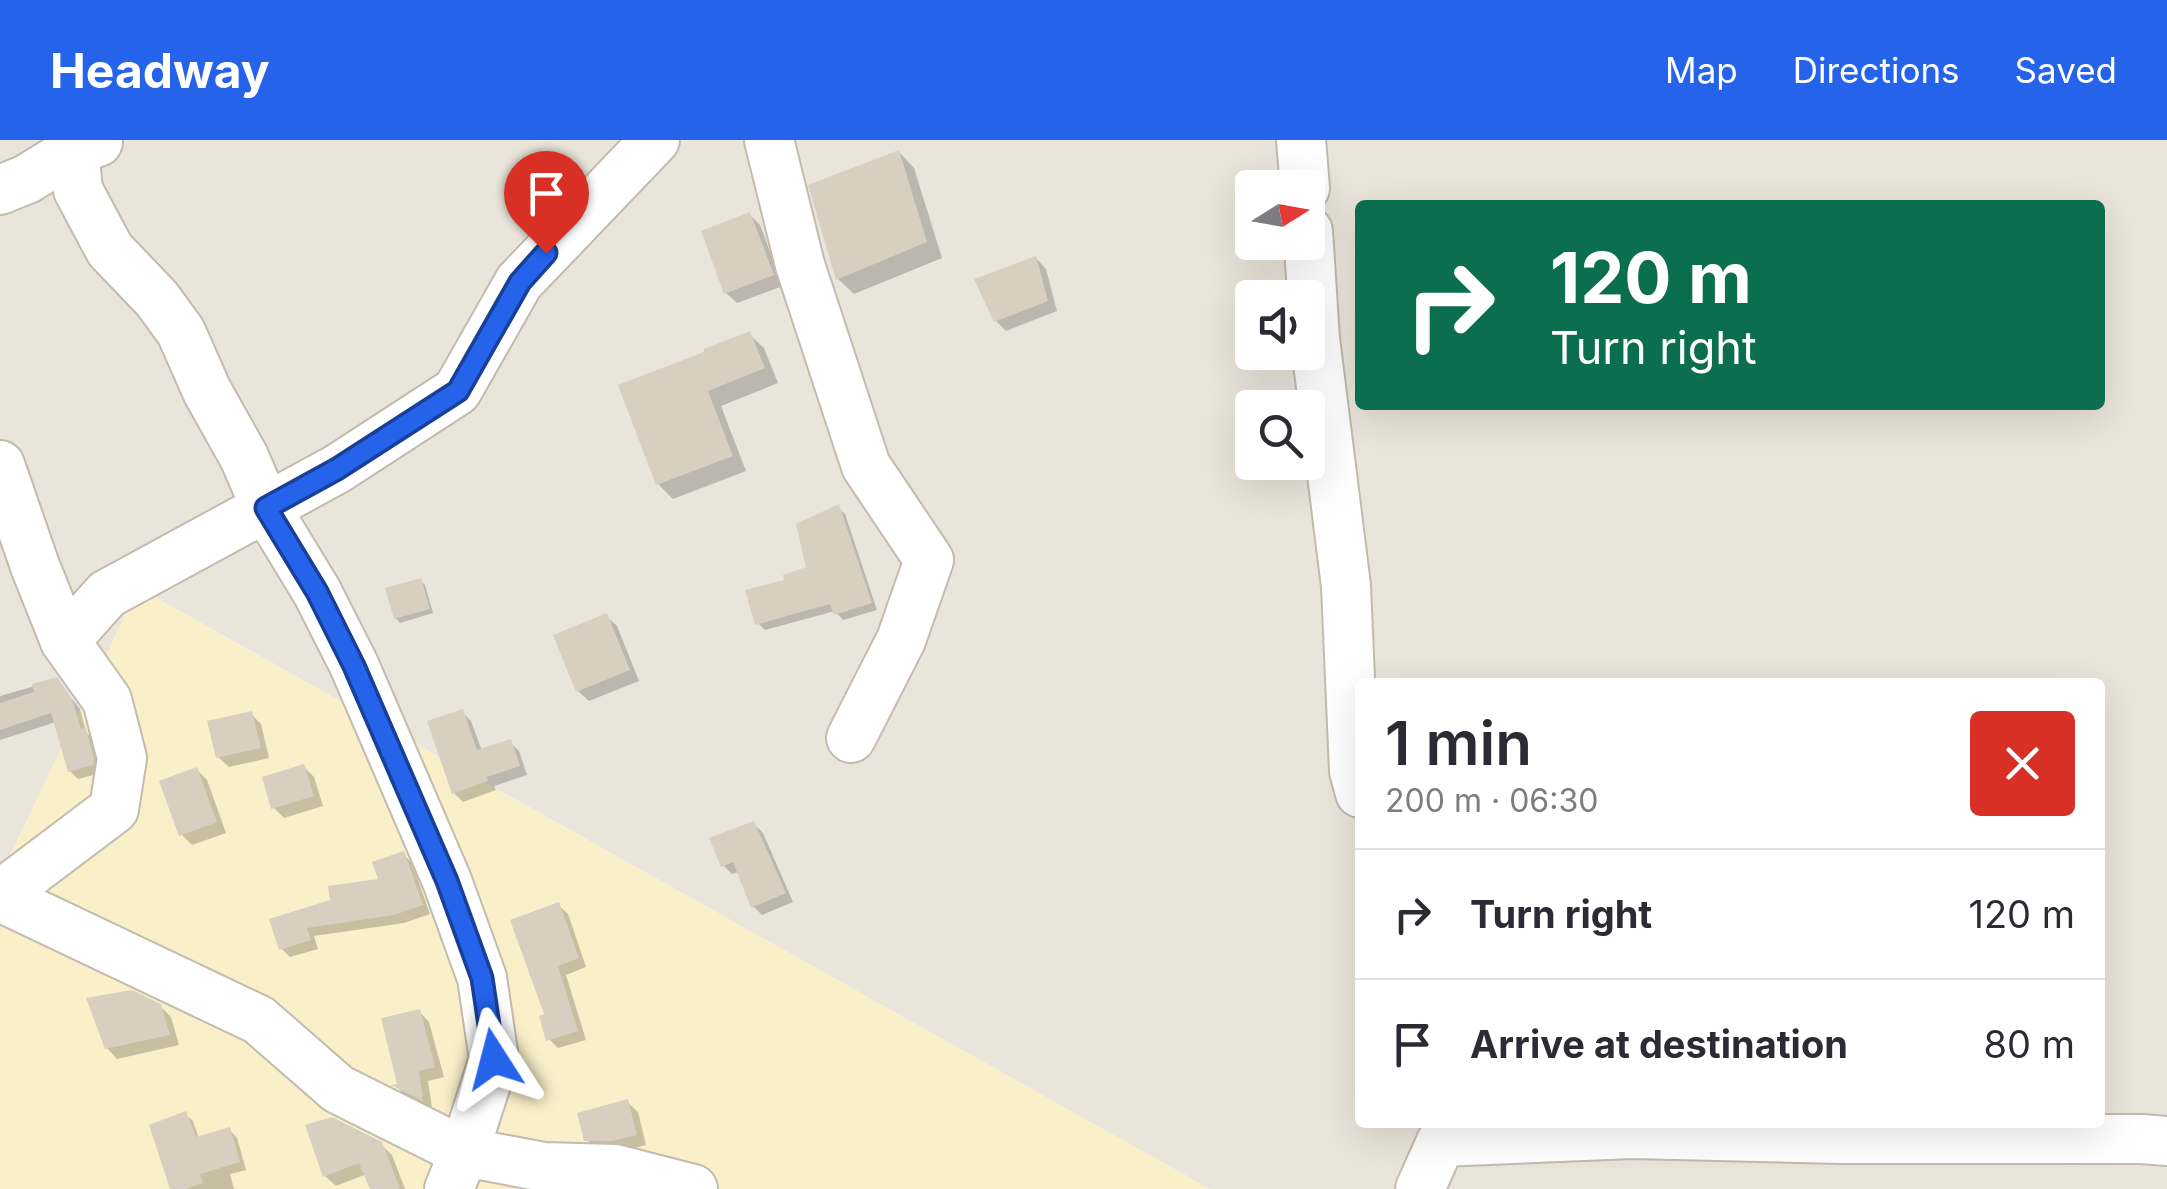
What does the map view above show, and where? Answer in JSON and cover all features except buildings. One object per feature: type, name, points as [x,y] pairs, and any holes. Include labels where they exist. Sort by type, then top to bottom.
[{"type":"street","points":[[65,641],[107,594],[337,469],[458,391],[520,282],[655,140]]},
{"type":"street","points":[[768,140],[800,265],[866,466],[929,560],[901,640],[851,738]]},
{"type":"street","points":[[1302,140],[1304,170]]},
{"type":"street","points":[[86,143],[78,190],[110,250],[181,332],[266,508],[317,592],[354,666],[447,881],[482,978],[494,1059],[456,1170]]},
{"type":"street","points":[[0,190],[26,180],[86,143]]},
{"type":"street","points":[[1310,260],[1315,339],[1346,586],[1355,775]]},
{"type":"street","points":[[0,465],[65,641],[107,700],[122,758],[114,809],[0,896],[259,1020],[338,1089],[456,1170],[616,1169],[693,1189]]},
{"type":"street","points":[[1417,1189],[1422,1128]]},
{"type":"street","points":[[1417,1189],[1441,1142],[1632,1134],[2167,1141]]},
{"type":"shaded area","points":[[0,140],[2167,140],[2167,1189],[1210,1189],[139,588],[0,876]]},
{"type":"sand","points":[[138,588],[1210,1189],[0,1189],[0,876]]},
{"type":"route","points":[[494,1059],[482,978],[447,881],[354,666],[317,592],[266,508],[337,469],[458,391],[520,282],[546,253]]}]
